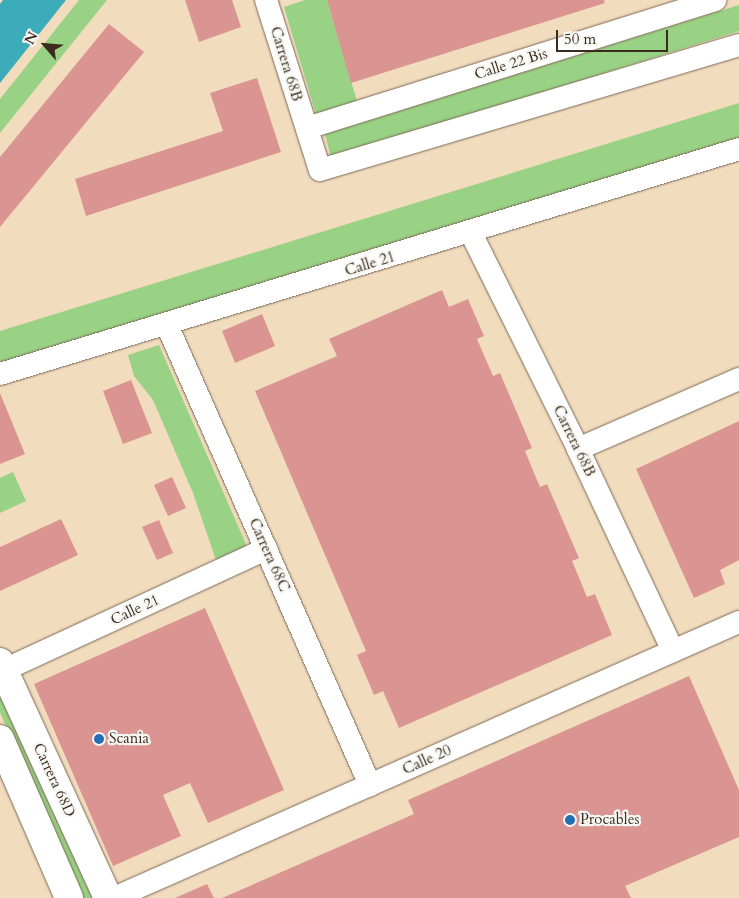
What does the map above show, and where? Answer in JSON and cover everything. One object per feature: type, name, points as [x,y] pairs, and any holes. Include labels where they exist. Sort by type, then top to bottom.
[{"type":"main road","name":"Carrera 68D","points":[[2,666],[108,898]]},
{"type":"main road","points":[[0,738],[69,898]]},
{"type":"street","name":"Carrera 68B","points":[[266,0],[320,170],[739,45]]},
{"type":"street","name":"Calle 22 Bis","points":[[307,128],[715,0]]},
{"type":"street","name":"Calle 21","points":[[0,374],[471,233],[739,149]]},
{"type":"street","name":"Carrera 68B","points":[[471,233],[578,449],[673,652]]},
{"type":"street","name":"Carrera 68C","points":[[167,325],[370,785]]},
{"type":"street","points":[[578,449],[739,379]]},
{"type":"street","name":"Calle 21","points":[[2,666],[266,549]]},
{"type":"street","name":"Calle 20","points":[[114,898],[739,622]]},
{"type":"green space","points":[[79,0],[107,0],[0,133],[0,99]]},
{"type":"green space","points":[[305,0],[327,0],[357,101],[316,114],[284,7]]},
{"type":"green space","points":[[739,5],[739,31],[331,158],[325,134]]},
{"type":"green space","points":[[739,103],[739,138],[0,365],[0,331]]},
{"type":"green space","points":[[159,345],[249,551],[218,566],[193,493],[153,400],[134,376],[128,355]]},
{"type":"green space","points":[[13,472],[26,501],[0,513],[0,478]]},
{"type":"green space","points":[[0,686],[95,898],[78,898],[0,712]]},
{"type":"water","points":[[3,0],[66,0],[0,83],[0,4]]},
{"type":"building","points":[[185,0],[232,0],[241,27],[199,42]]},
{"type":"building","points":[[327,0],[604,0],[605,3],[351,83]]},
{"type":"building","points":[[109,24],[144,52],[0,227],[0,157]]},
{"type":"building","points":[[257,78],[281,152],[86,216],[75,179],[223,131],[210,93]]},
{"type":"building","points":[[442,290],[449,307],[468,299],[484,336],[477,339],[493,376],[500,373],[532,448],[525,451],[540,487],[547,484],[579,558],[572,561],[587,597],[595,594],[612,635],[399,728],[383,691],[374,695],[357,655],[366,651],[255,391],[337,356],[329,339]]},
{"type":"building","points":[[262,314],[275,346],[235,363],[222,331]]},
{"type":"building","points":[[131,380],[152,433],[123,444],[103,391]]},
{"type":"building","points":[[0,393],[25,454],[0,464]]},
{"type":"building","points":[[739,421],[739,560],[720,570],[725,584],[694,598],[636,469]]},
{"type":"building","points":[[172,477],[186,508],[168,516],[154,485]]},
{"type":"building","points":[[61,519],[78,555],[0,591],[0,547]]},
{"type":"building","points":[[159,520],[173,553],[157,560],[142,527]]},
{"type":"building","points":[[205,608],[284,790],[208,823],[190,783],[163,795],[181,836],[113,866],[34,684]]},
{"type":"building","points":[[689,676],[739,790],[739,837],[625,886],[631,898],[222,898],[414,814],[408,800]]},
{"type":"building","points":[[207,884],[214,898],[175,898]]},
{"type":"place","name":"Scania","points":[[99,739]]},
{"type":"place","name":"Procables","points":[[570,820]]}]
